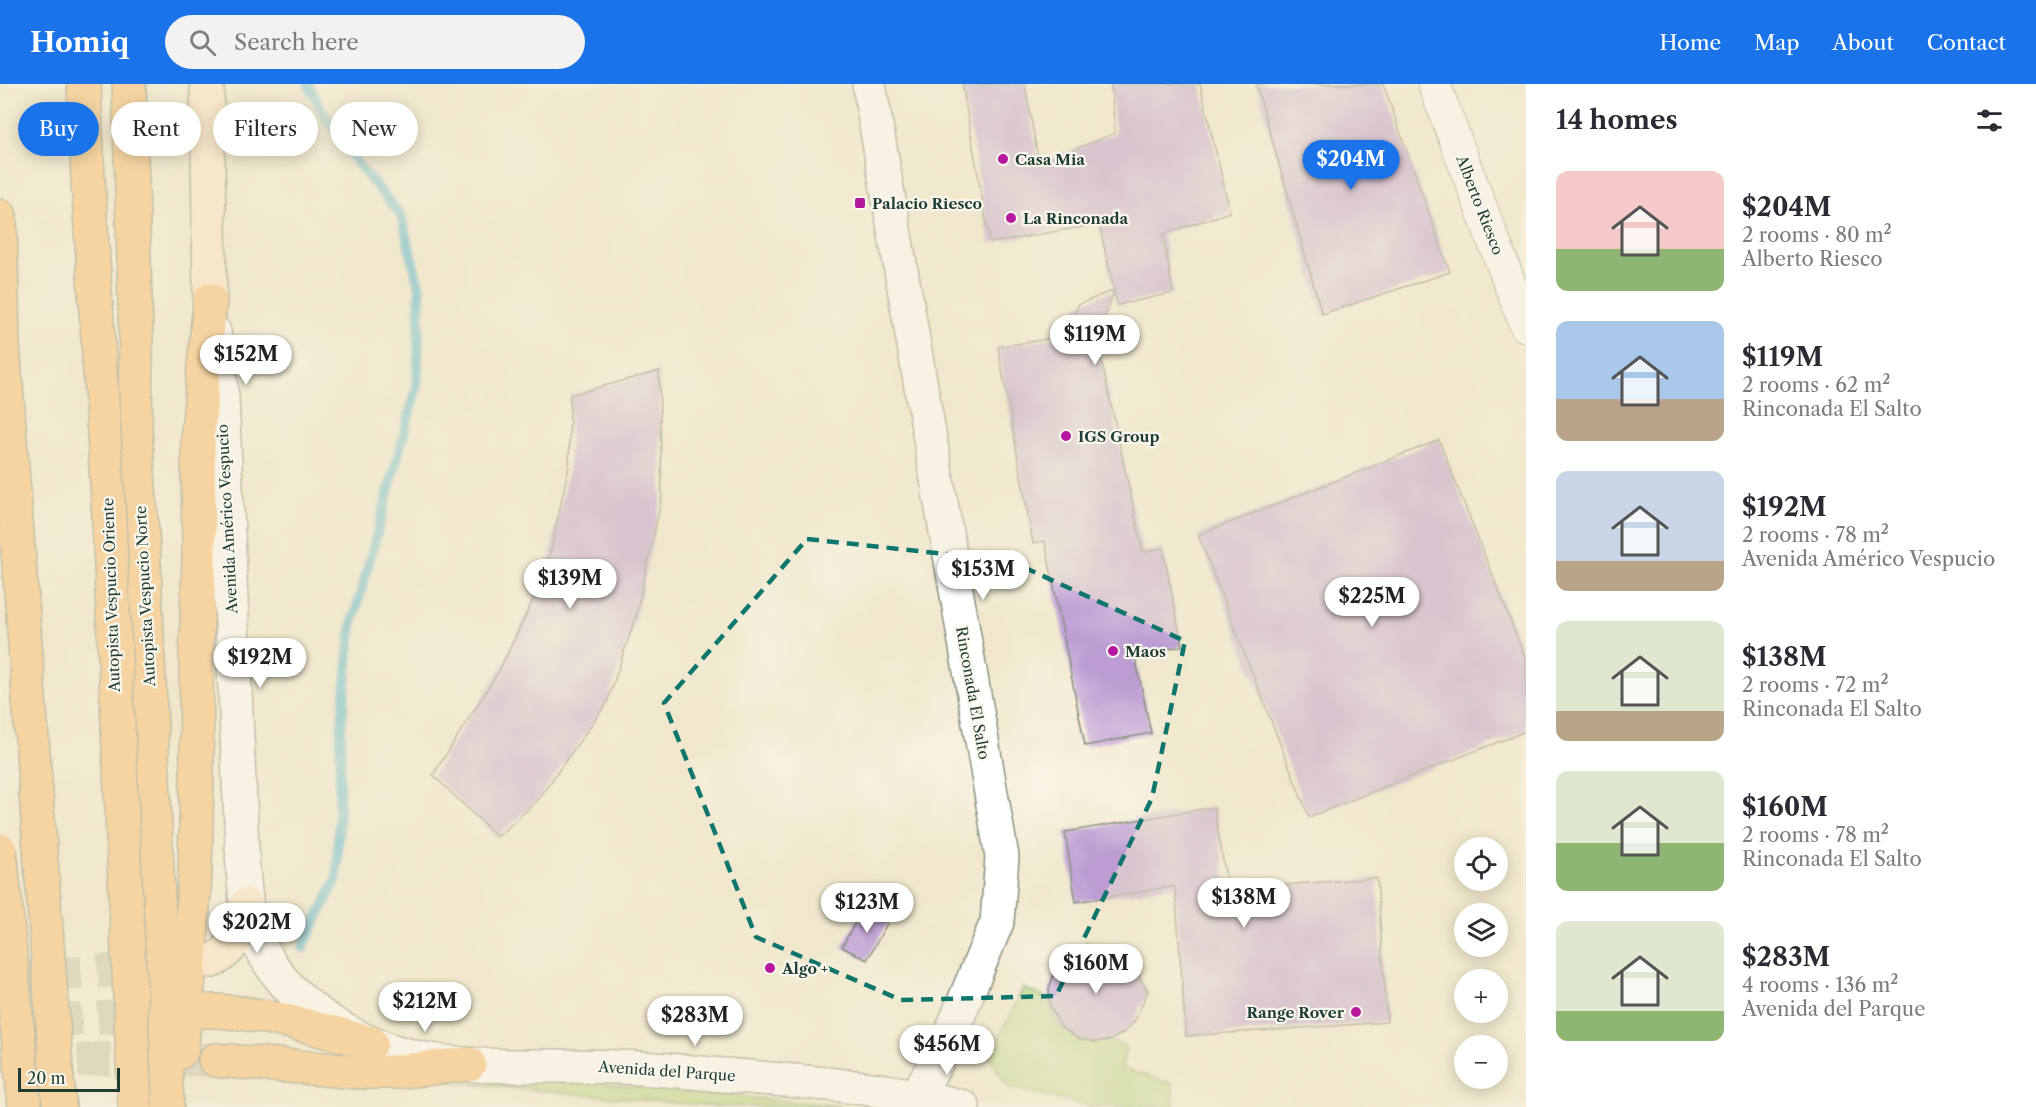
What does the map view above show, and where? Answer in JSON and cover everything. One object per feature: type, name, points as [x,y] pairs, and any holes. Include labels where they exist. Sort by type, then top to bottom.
[{"type":"highway","name":"Autopista Vespucio Oriente","points":[[84,84],[108,499],[135,1107]]},
{"type":"highway","name":"Autopista Vespucio Norte","points":[[129,84],[136,336],[135,427],[144,564],[167,1107]]},
{"type":"highway","points":[[0,216],[3,344],[58,1107]]},
{"type":"highway","points":[[174,1107],[189,976],[195,873],[199,559],[198,433],[210,300]]},
{"type":"highway","points":[[0,450],[23,625]]},
{"type":"highway","points":[[0,850],[26,1107]]},
{"type":"highway","points":[[203,1011],[228,1011],[256,1015],[371,1044]]},
{"type":"highway","points":[[215,1060],[359,1072],[393,1072],[469,1064]]},
{"type":"main road","name":"Avenida Américo Vespucio","points":[[207,84],[210,300]]},
{"type":"main road","points":[[212,961],[228,950],[237,937],[246,905]]},
{"type":"street","name":"Rinconada El Salto","points":[[869,84],[1002,857],[996,922],[944,1050],[913,1101]]},
{"type":"street","name":"Alberto Riesco","points":[[1434,84],[1526,326]]},
{"type":"street","name":"Avenida Américo Vespucio","points":[[210,300],[222,397],[246,905],[259,943],[274,968],[293,992],[318,1013],[371,1044]]},
{"type":"street","name":"Avenida del Parque","points":[[371,1044],[413,1057],[469,1064],[617,1066],[784,1080],[963,1107]]},
{"type":"highlighted area","points":[[807,539],[1010,561],[1185,641],[1152,798],[1056,996],[901,1000],[756,937],[664,703]]},
{"type":"green space","points":[[1023,988],[1049,999],[1053,1015],[1069,1034],[1085,1041],[1112,1041],[1126,1046],[1122,1068],[1173,1084],[1174,1107],[1095,1107],[1009,1088],[989,1058]]},
{"type":"green space","points":[[563,1080],[841,1106],[722,1107],[455,1083]]},
{"type":"building","points":[[962,84],[1025,84],[1039,164],[1115,133],[1111,84],[1200,84],[1230,212],[1163,234],[1173,293],[1117,305],[1114,291],[1103,322],[1095,331],[1143,552],[1163,548],[1182,646],[1135,656],[1151,733],[1085,746],[1045,541],[1033,543],[998,347],[1076,334],[1075,312],[1079,304],[1114,290],[1099,224],[990,243]]},
{"type":"building","points":[[1256,84],[1383,84],[1450,272],[1322,314]]},
{"type":"building","points":[[659,371],[662,497],[636,616],[607,703],[537,801],[497,837],[433,775],[499,671],[546,573],[569,466],[570,395]]},
{"type":"building","points":[[1439,440],[1526,660],[1526,731],[1309,817],[1198,535]]},
{"type":"building","points":[[1214,807],[1228,889],[1377,878],[1387,1022],[1186,1036],[1175,886],[1076,902],[1065,832]]},
{"type":"building","points":[[895,909],[867,960],[842,947],[856,921]]},
{"type":"building","points":[[1086,944],[1118,954],[1131,964],[1148,991],[1134,1022],[1125,1032],[1111,1040],[1095,1042],[1079,1039],[1061,1027],[1050,1006],[1049,989],[1054,974],[1062,962]]},
{"type":"waterway","points":[[303,948],[337,878],[341,730],[352,625],[417,386],[420,290],[401,215],[360,167],[327,119],[308,84]]},
{"type":"tunnel","points":[[0,979],[157,967]]},
{"type":"tunnel","points":[[0,1025],[159,1014]]},
{"type":"tunnel","points":[[33,1078],[46,1068],[72,1061],[100,1059],[215,1060]]},
{"type":"place","name":"Casa Mia","points":[[1003,159]]},
{"type":"place","name":"Palacio Riesco","points":[[860,203]]},
{"type":"place","name":"La Rinconada","points":[[1011,218]]},
{"type":"place","name":"IGS Group","points":[[1066,436]]},
{"type":"place","name":"Maos","points":[[1113,651]]},
{"type":"place","name":"Algo +","points":[[770,968]]},
{"type":"place","name":"Range Rover","points":[[1356,1012]]}]
